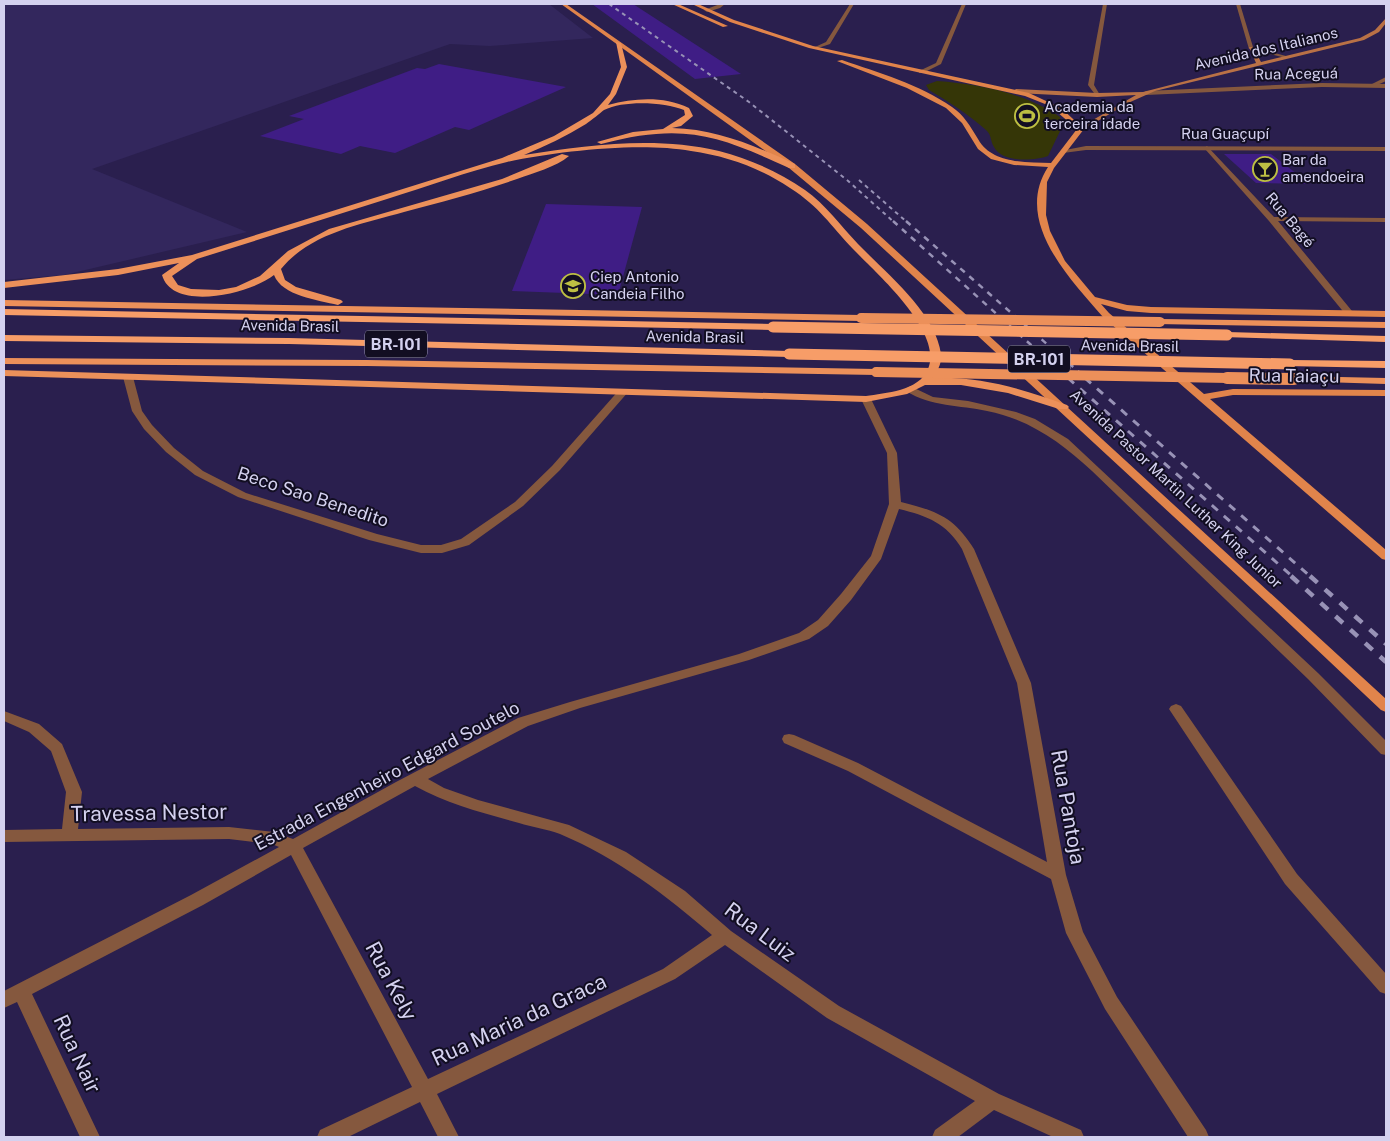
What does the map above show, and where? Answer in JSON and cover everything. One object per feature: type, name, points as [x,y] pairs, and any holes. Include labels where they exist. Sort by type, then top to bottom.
[{"type":"highway","points":[[4,285],[118,272],[194,257],[505,160],[572,130],[601,109],[614,94],[624,67],[618,43]]},
{"type":"highway","points":[[601,109],[619,104],[648,102],[675,104],[687,109],[688,116],[684,120],[660,130]]},
{"type":"highway","points":[[194,257],[167,274],[167,280],[171,286],[181,290],[196,292],[226,292],[255,282],[276,268],[293,252],[324,234],[354,223],[518,175],[580,149],[626,135],[660,130],[717,135],[792,166]]},
{"type":"highway","points":[[505,160],[580,149],[636,146],[677,147],[748,162],[791,185],[820,206],[923,321],[932,337],[934,353],[934,369],[924,382]]},
{"type":"highway","points":[[276,268],[281,280],[293,289],[366,308]]},
{"type":"highway","name":"Avenida Brasil","points":[[4,303],[1386,325]]},
{"type":"highway","name":"Avenida Brasil","points":[[4,312],[1386,338]]},
{"type":"highway","name":"Avenida Brasil","points":[[4,338],[289,341],[789,354],[1386,365]]},
{"type":"highway","name":"Avenida Brasil","points":[[4,361],[377,363],[1386,381]]},
{"type":"highway","points":[[4,373],[866,399],[893,395],[924,382],[950,380],[989,384],[1014,390],[1063,407]]},
{"type":"main road","name":"Avenida Pastor Martin Luther King Junior","points":[[563,4],[792,166],[864,226],[1032,381],[1063,407],[1386,707]]},
{"type":"main road","points":[[674,4],[731,29]]},
{"type":"main road","points":[[694,4],[776,36],[817,48],[1016,91],[1060,108],[1081,129],[1052,164],[1043,183],[1040,213],[1045,232],[1067,269],[1106,315],[1386,556]]},
{"type":"main road","name":"Avenida dos Italianos","points":[[1016,91],[1097,95],[1146,92],[1362,39],[1377,31],[1386,20]]},
{"type":"main road","points":[[754,36],[837,60],[921,88],[959,114],[967,124],[981,151],[987,155],[1006,161],[1052,164]]},
{"type":"main road","points":[[1251,48],[1259,63]]},
{"type":"main road","points":[[933,81],[958,79]]},
{"type":"main road","name":"Avenida dos Italianos","points":[[1081,129],[1146,92]]},
{"type":"main road","points":[[1092,299],[1126,308],[1151,310],[1386,314]]},
{"type":"main road","name":"Rua Taiaçu","points":[[1202,398],[1243,391],[1386,393]]},
{"type":"street","points":[[707,10],[718,8],[723,4]]},
{"type":"street","points":[[817,48],[828,43],[852,4]]},
{"type":"street","points":[[921,72],[938,64],[964,4]]},
{"type":"street","points":[[1097,95],[1092,85],[1105,4]]},
{"type":"street","points":[[1238,4],[1251,48],[1284,57]]},
{"type":"street","points":[[1373,85],[1386,79]]},
{"type":"street","name":"Rua Aceguá","points":[[1146,92],[1227,88],[1386,86]]},
{"type":"street","name":"Rua Guaçupí","points":[[1063,152],[1086,148],[1386,149]]},
{"type":"street","name":"Rua Bagé","points":[[1208,148],[1272,219],[1348,313]]},
{"type":"street","points":[[1272,219],[1386,220]]},
{"type":"street","name":"Beco Sao Benedito","points":[[128,377],[137,411],[148,427],[170,450],[199,473],[242,495],[373,537],[421,549],[442,549],[464,542],[519,504],[556,468],[624,391]]},
{"type":"street","points":[[910,389],[920,397],[930,400],[968,404],[1018,416],[1038,423],[1061,437],[1094,466],[1112,486],[1313,676],[1386,750]]},
{"type":"street","name":"Estrada Engenheiro Edgard Soutelo","points":[[4,1000],[197,900],[415,779],[523,722],[744,657],[804,636],[823,623],[846,597],[876,556],[896,504],[892,453],[866,399]]},
{"type":"street","name":"Rua Pantoja","points":[[896,504],[918,510],[938,519],[955,530],[968,549],[1024,684],[1058,875],[1075,933],[1111,1003],[1199,1137]]},
{"type":"street","points":[[1176,708],[1291,879],[1386,986]]},
{"type":"street","points":[[4,716],[34,728],[57,748],[74,792],[69,836]]},
{"type":"street","points":[[789,738],[853,767],[1058,875]]},
{"type":"street","name":"Rua Luiz","points":[[415,779],[439,792],[476,805],[563,829],[620,857],[679,896],[725,936],[833,1012],[992,1100],[1074,1137]]},
{"type":"street","name":"Travessa Nestor","points":[[4,836],[229,833],[274,838],[294,846]]},
{"type":"street","name":"Rua Kely","points":[[294,846],[449,1137]]},
{"type":"street","name":"Rua Maria da Graca","points":[[327,1137],[669,974],[725,936]]},
{"type":"street","name":"Rua Nair","points":[[20,991],[90,1137]]},
{"type":"street","points":[[942,1137],[992,1100]]},
{"type":"shaded area","points":[[4,4],[549,4],[593,38],[490,46],[450,44],[92,169],[247,232],[64,275],[4,280]]},
{"type":"shaded area","points":[[937,81],[1001,91],[1032,102],[1060,117],[1062,127],[1048,156],[1027,160],[1011,158],[998,152],[986,130],[958,108],[929,90],[926,85]]},
{"type":"building","points":[[592,4],[633,4],[741,74],[695,79]]},
{"type":"building","points":[[439,64],[566,87],[469,130],[455,127],[395,153],[360,146],[341,154],[260,136],[304,119],[289,116],[417,68],[425,69]]},
{"type":"building","name":"Bar da amendoeira","points":[[1224,154],[1271,154],[1310,184],[1256,183]]},
{"type":"building","points":[[546,204],[642,207],[618,295],[512,291]]},
{"type":"railway","points":[[609,4],[749,102],[847,180],[895,223]]},
{"type":"railway","points":[[859,180],[908,223]]},
{"type":"railway","points":[[893,221],[1069,379]]},
{"type":"railway","points":[[906,221],[1087,379]]},
{"type":"railway","points":[[1068,378],[1293,577]]},
{"type":"railway","points":[[1085,378],[1311,577]]},
{"type":"railway","points":[[1291,576],[1386,662]]},
{"type":"railway","points":[[1310,576],[1386,644]]},
{"type":"place","name":"Academia da terceira idade","points":[[1027,116]]},
{"type":"place","name":"Bar da amendoeira","points":[[1265,169]]},
{"type":"place","name":"Ciep Antonio Candeia Filho","points":[[573,286]]}]
